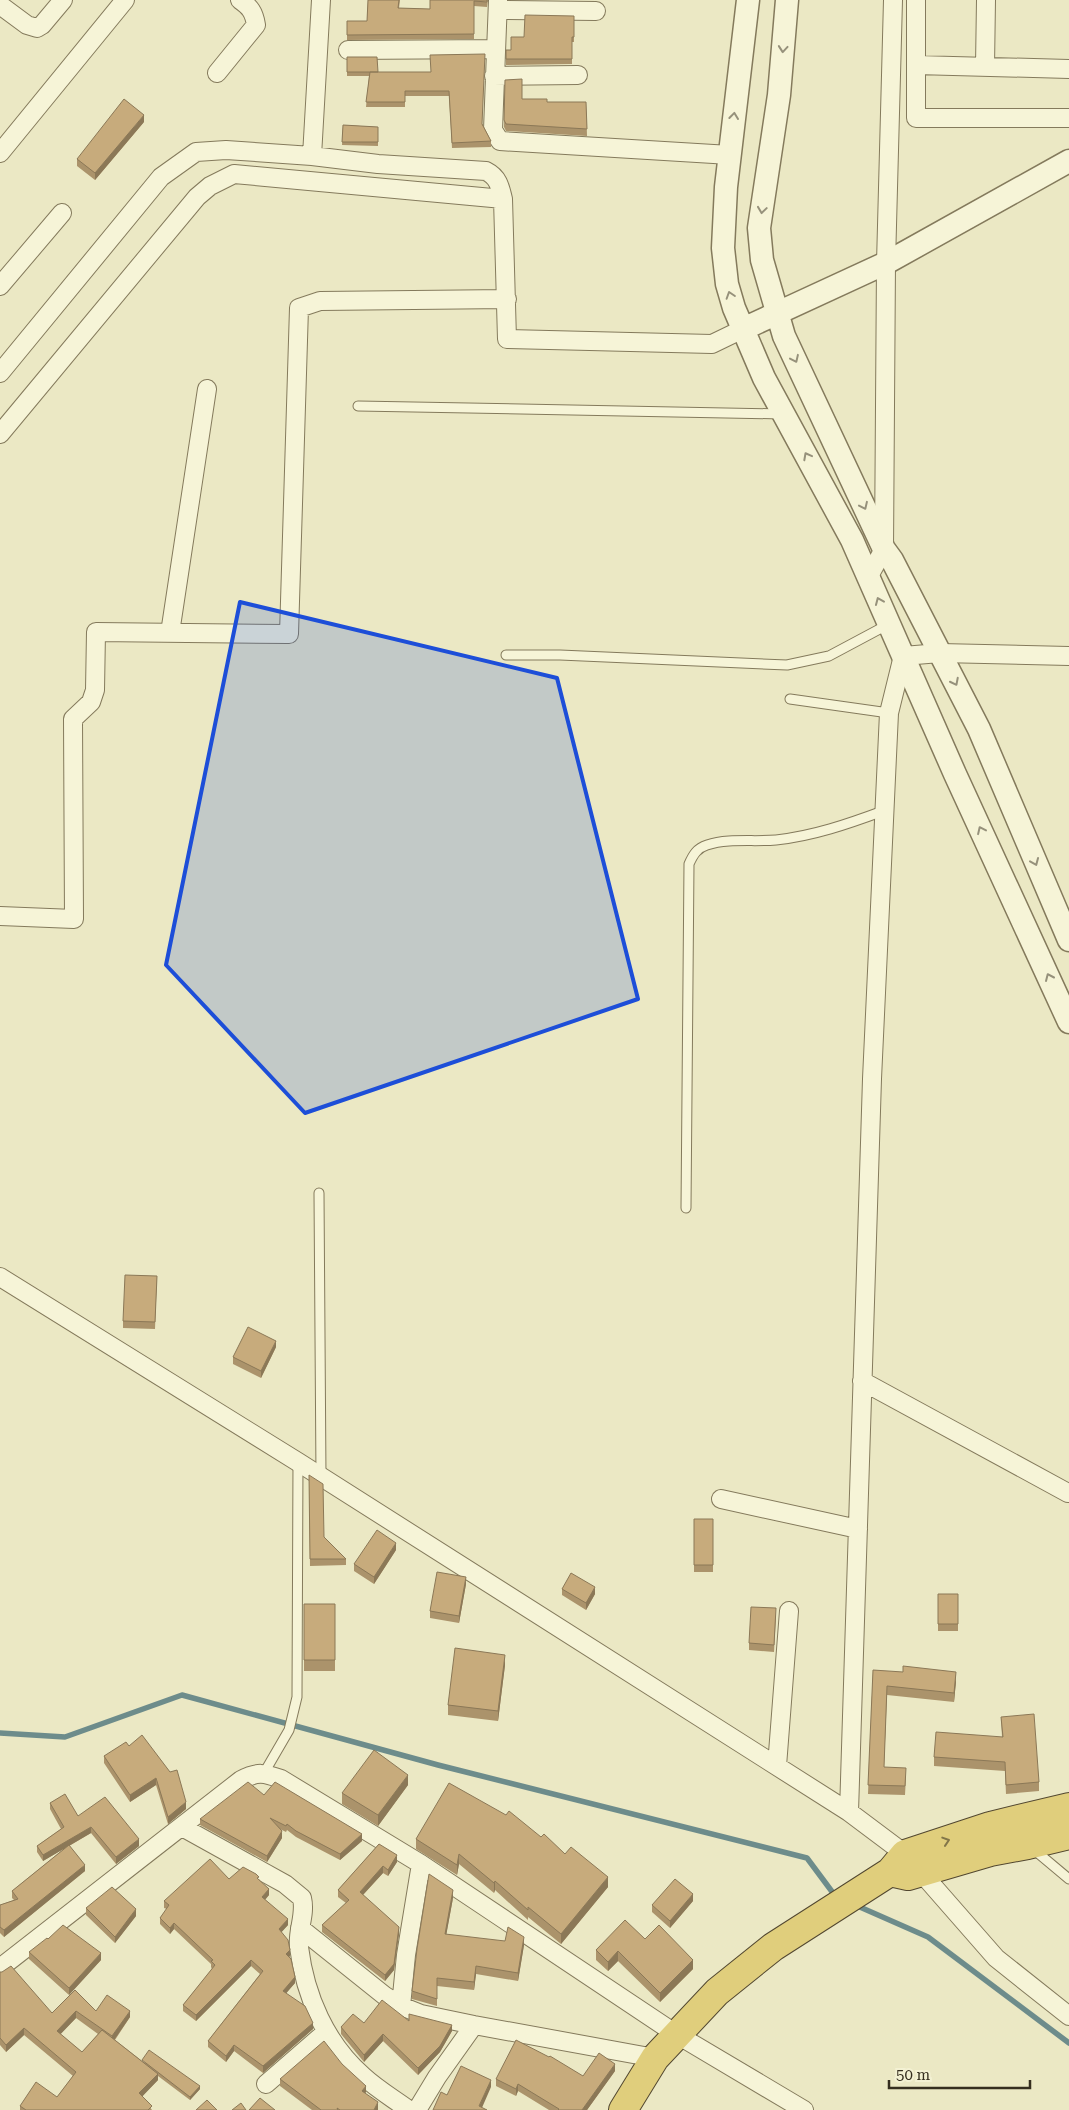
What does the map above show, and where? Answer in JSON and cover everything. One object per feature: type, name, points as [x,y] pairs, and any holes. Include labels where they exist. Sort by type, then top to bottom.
[{"type":"highway","points":[[623,2110],[655,2058],[676,2034],[717,1992],[773,1947],[821,1915],[897,1871],[990,1826],[1069,1807]]},
{"type":"highway","points":[[897,1871],[1028,1845],[1069,1834]]},
{"type":"street","points":[[0,5],[37,28],[42,26],[63,0]]},
{"type":"street","points":[[0,153],[125,0]]},
{"type":"street","points":[[216,73],[256,25],[255,16],[250,8],[240,0]]},
{"type":"street","points":[[312,156],[321,0]]},
{"type":"street","points":[[748,0],[730,155],[723,248],[726,284],[764,378],[852,540],[869,576],[903,656],[1069,1022]]},
{"type":"street","points":[[787,0],[779,95],[759,228],[762,260],[784,336],[884,549],[892,560],[980,729],[1069,940]]},
{"type":"street","points":[[869,576],[884,549],[886,263],[893,0]]},
{"type":"street","points":[[916,0],[916,118],[1069,118]]},
{"type":"street","points":[[985,66],[986,0]]},
{"type":"street","points":[[596,11],[498,5],[493,130],[500,141],[730,155]]},
{"type":"street","points":[[348,50],[496,49]]},
{"type":"street","points":[[916,65],[1069,69]]},
{"type":"street","points":[[494,76],[578,75]]},
{"type":"street","points":[[0,373],[161,177],[196,152],[226,150],[312,156],[378,164],[486,171],[494,174],[499,182],[503,199],[507,339],[712,344],[886,263],[1069,161]]},
{"type":"street","points":[[0,434],[197,197],[210,186],[234,174],[503,199]]},
{"type":"street","points":[[0,286],[62,212]]},
{"type":"street","points":[[0,916],[74,919],[73,718],[91,702],[95,690],[96,632],[289,634],[300,308],[320,301],[507,299]]},
{"type":"street","points":[[170,633],[207,389]]},
{"type":"street","points":[[903,656],[940,653],[1069,656]]},
{"type":"street","points":[[849,1812],[872,1080],[883,811],[889,713],[903,656]]},
{"type":"street","points":[[0,1277],[298,1462],[849,1812],[897,1871],[996,1958],[1069,2016]]},
{"type":"street","points":[[862,1381],[1068,1493]]},
{"type":"street","points":[[721,1498],[858,1528]]},
{"type":"street","points":[[777,1766],[789,1611]]},
{"type":"street","points":[[0,1968],[241,1780],[253,1774],[264,1773],[281,1779],[420,1864],[676,2034],[804,2110]]},
{"type":"street","points":[[182,1827],[297,1891],[302,1898],[304,1907],[300,1928],[300,1950],[312,2001],[326,2032],[344,2056],[364,2077],[409,2110]]},
{"type":"street","points":[[401,2006],[406,1956],[420,1864]]},
{"type":"street","points":[[300,1928],[385,1996],[401,2006],[421,2014],[655,2058]]},
{"type":"street","points":[[417,2110],[437,2077],[474,2025]]},
{"type":"street","points":[[266,2084],[326,2032]]},
{"type":"lane","points":[[358,406],[785,414]]},
{"type":"lane","points":[[506,655],[560,655],[787,665],[829,656],[889,624]]},
{"type":"lane","points":[[790,700],[889,713]]},
{"type":"lane","points":[[686,1208],[690,864],[695,852],[704,845],[719,842],[775,840],[803,836],[842,826],[883,811]]},
{"type":"lane","points":[[319,1193],[321,1477]]},
{"type":"lane","points":[[264,1773],[289,1730],[297,1697],[298,1462]]},
{"type":"lane","points":[[1028,1845],[1069,1880]]},
{"type":"highlighted area","points":[[240,602],[557,678],[638,999],[305,1113],[166,965]]},
{"type":"building","points":[[368,0],[399,0],[398,8],[430,9],[430,0],[487,0],[487,2],[474,1],[474,34],[347,35],[347,21],[367,21]]},
{"type":"building","points":[[525,15],[574,16],[572,59],[506,59],[506,50],[511,50],[511,37],[524,37]]},
{"type":"building","points":[[485,54],[482,124],[491,141],[452,143],[449,91],[405,91],[405,102],[366,102],[370,72],[431,72],[430,55]]},
{"type":"building","points":[[347,57],[377,57],[378,72],[347,72]]},
{"type":"building","points":[[522,79],[522,99],[547,99],[547,102],[586,102],[587,129],[506,124],[504,120],[505,80]]},
{"type":"building","points":[[124,99],[144,115],[95,173],[77,159]]},
{"type":"building","points":[[343,125],[378,127],[378,142],[342,142]]},
{"type":"building","points":[[125,1275],[157,1276],[155,1322],[123,1321]]},
{"type":"building","points":[[248,1327],[276,1341],[261,1371],[233,1357]]},
{"type":"building","points":[[309,1475],[323,1484],[324,1537],[346,1559],[310,1559]]},
{"type":"building","points":[[694,1519],[713,1519],[713,1565],[694,1565]]},
{"type":"building","points":[[377,1530],[396,1543],[374,1577],[354,1564]]},
{"type":"building","points":[[437,1572],[466,1577],[459,1616],[430,1611]]},
{"type":"building","points":[[571,1573],[595,1587],[586,1603],[562,1589]]},
{"type":"building","points":[[938,1594],[958,1594],[958,1624],[938,1624]]},
{"type":"building","points":[[304,1604],[335,1604],[335,1660],[304,1660]]},
{"type":"building","points":[[751,1607],[776,1608],[774,1645],[749,1643]]},
{"type":"building","points":[[455,1648],[505,1655],[498,1711],[448,1705]]},
{"type":"building","points":[[903,1666],[956,1672],[954,1693],[887,1686],[884,1767],[906,1768],[905,1786],[868,1785],[873,1670],[903,1672]]},
{"type":"building","points":[[1034,1714],[1039,1782],[1006,1785],[1005,1762],[934,1757],[936,1732],[1003,1737],[1001,1717]]},
{"type":"building","points":[[142,1735],[170,1772],[177,1770],[186,1802],[168,1817],[156,1778],[130,1795],[104,1756],[126,1742],[129,1746]]},
{"type":"building","points":[[374,1750],[408,1775],[378,1815],[342,1793]]},
{"type":"building","points":[[248,1782],[264,1795],[275,1782],[362,1834],[340,1854],[296,1831],[287,1824],[286,1826],[270,1818],[282,1831],[267,1856],[200,1819]]},
{"type":"building","points":[[449,1783],[506,1815],[509,1811],[541,1837],[544,1834],[565,1854],[571,1847],[608,1877],[561,1934],[459,1854],[457,1865],[416,1839]]},
{"type":"building","points":[[65,1794],[78,1816],[105,1797],[139,1839],[116,1857],[91,1827],[43,1855],[37,1846],[64,1827],[50,1803]]},
{"type":"building","points":[[379,1844],[397,1855],[388,1870],[383,1866],[360,1892],[399,1927],[394,1964],[385,1975],[322,1925],[349,1900],[338,1890]]},
{"type":"building","points":[[69,1845],[85,1865],[4,1930],[0,1927],[0,1905],[18,1899],[12,1891]]},
{"type":"building","points":[[210,1859],[229,1879],[243,1867],[256,1874],[259,1877],[257,1878],[269,1889],[262,1897],[288,1919],[279,1929],[288,1940],[290,1950],[286,1954],[291,1959],[295,1977],[283,1991],[305,2006],[313,2023],[263,2066],[234,2045],[226,2056],[208,2041],[263,1971],[251,1960],[196,2015],[183,2005],[215,1965],[211,1961],[213,1960],[174,1923],[170,1928],[160,1918],[169,1905],[164,1901]]},
{"type":"building","points":[[429,1874],[453,1890],[445,1934],[505,1941],[508,1927],[524,1937],[518,1973],[476,1966],[474,1982],[437,1978],[437,1999],[412,1991]]},
{"type":"building","points":[[675,1879],[693,1894],[670,1921],[652,1905]]},
{"type":"building","points":[[112,1887],[136,1909],[115,1937],[86,1908]]},
{"type":"building","points":[[625,1920],[645,1939],[659,1925],[693,1960],[660,1993],[618,1951],[608,1962],[596,1950]]},
{"type":"building","points":[[63,1925],[101,1953],[69,1988],[29,1952],[48,1939]]},
{"type":"building","points":[[11,1966],[52,2013],[75,1990],[96,2011],[107,1995],[130,2011],[112,2036],[76,2011],[57,2031],[82,2052],[102,2030],[158,2074],[139,2093],[152,2106],[148,2110],[26,2110],[20,2106],[36,2082],[57,2097],[76,2072],[24,2028],[6,2045],[0,2038],[0,1972]]},
{"type":"building","points":[[382,2000],[409,2021],[409,2014],[452,2025],[440,2046],[418,2068],[383,2034],[364,2055],[341,2027],[353,2014],[364,2023]]},
{"type":"building","points":[[516,2040],[550,2056],[583,2076],[599,2053],[615,2064],[582,2110],[558,2110],[518,2084],[516,2089],[496,2079]]},
{"type":"building","points":[[324,2041],[342,2064],[366,2086],[362,2091],[378,2102],[374,2110],[340,2110],[337,2108],[338,2110],[321,2110],[280,2079]]},
{"type":"building","points":[[149,2050],[200,2086],[190,2097],[142,2060]]},
{"type":"building","points":[[461,2066],[491,2080],[479,2106],[487,2110],[433,2110],[441,2092],[447,2095]]},
{"type":"building","points":[[260,2098],[275,2110],[249,2110]]},
{"type":"building","points":[[207,2100],[217,2110],[196,2110]]},
{"type":"building","points":[[241,2103],[246,2110],[232,2110]]},
{"type":"waterway","points":[[0,1733],[65,1737],[182,1695],[438,1765],[807,1858],[836,1897]]},
{"type":"waterway","points":[[853,1904],[928,1937],[1069,2043]]}]
